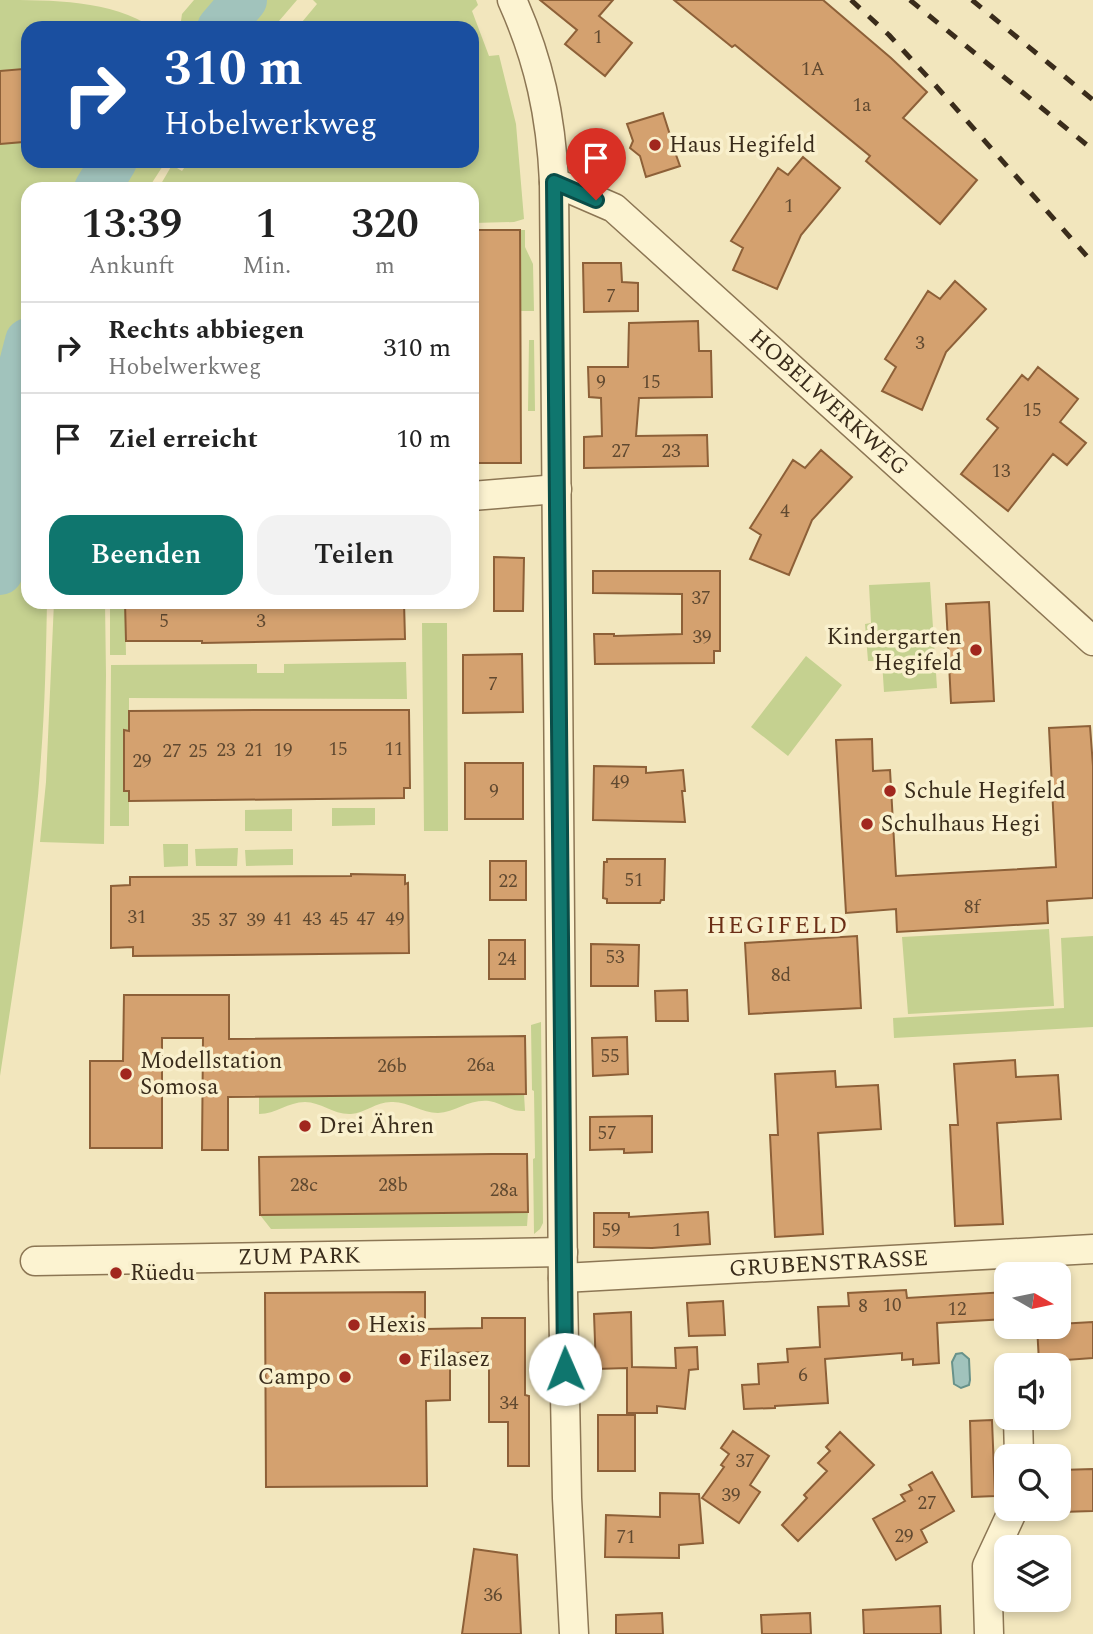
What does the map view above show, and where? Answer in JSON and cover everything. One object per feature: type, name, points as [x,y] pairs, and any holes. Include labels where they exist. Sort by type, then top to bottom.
[{"type":"street","points":[[512,0],[542,85],[551,129],[554,182],[563,1265],[567,1498],[575,1634]]},
{"type":"street","name":"HOBELWERKWEG","points":[[554,182],[614,208],[1093,641]]},
{"type":"street","points":[[479,495],[557,489]]},
{"type":"street","name":"GRUBENSTRASSE","points":[[563,1265],[1093,1249]]},
{"type":"street","name":"ZUM PARK","points":[[35,1261],[563,1265]]},
{"type":"street","points":[[989,1634],[987,1566],[1008,1521]]},
{"type":"green space","points":[[0,0],[40,0],[100,7],[141,21],[21,21],[21,168],[162,168],[152,182],[21,182],[21,609],[47,609],[41,757],[34,837],[0,1076]]},
{"type":"green space","points":[[194,0],[297,0],[279,21],[181,21],[182,14]]},
{"type":"green space","points":[[313,0],[476,0],[478,5],[472,11],[476,21],[303,21],[317,4]]},
{"type":"green space","points":[[479,30],[489,56],[499,55],[516,124],[524,219],[514,222],[479,223],[479,182],[162,182],[170,168],[182,171],[184,168],[479,168]]},
{"type":"green space","points":[[520,230],[525,230],[525,247],[533,264],[534,311],[520,311]]},
{"type":"green space","points":[[529,340],[534,340],[535,411],[528,411]]},
{"type":"green space","points":[[930,582],[937,688],[884,692],[882,661],[868,661],[865,624],[871,623],[869,585]]},
{"type":"green space","points":[[54,609],[105,609],[104,844],[40,842],[46,782]]},
{"type":"green space","points":[[110,609],[125,609],[126,655],[110,655]]},
{"type":"green space","points":[[422,623],[447,623],[448,831],[424,831]]},
{"type":"green space","points":[[806,656],[842,685],[788,756],[751,727]]},
{"type":"green space","points":[[406,662],[407,699],[129,698],[129,731],[125,730],[129,826],[110,826],[111,665],[257,664],[257,673],[284,673],[284,664]]},
{"type":"green space","points":[[332,808],[375,808],[375,825],[332,826]]},
{"type":"green space","points":[[292,809],[292,831],[245,831],[245,810]]},
{"type":"green space","points":[[163,844],[188,844],[188,866],[164,867]]},
{"type":"green space","points":[[238,848],[237,866],[196,866],[195,849]]},
{"type":"green space","points":[[293,849],[293,865],[246,866],[245,850]]},
{"type":"green space","points":[[1049,929],[1054,1006],[908,1014],[902,937]]},
{"type":"green space","points":[[1093,936],[1093,1027],[894,1038],[893,1018],[1064,1008],[1061,938]]},
{"type":"green space","points":[[541,1022],[543,1223],[534,1234],[531,1025]]},
{"type":"green space","points":[[524,1094],[525,1111],[482,1101],[438,1113],[391,1102],[345,1114],[305,1102],[259,1114],[259,1096]]},
{"type":"green space","points":[[528,1212],[527,1226],[271,1229],[260,1215]]},
{"type":"water","points":[[962,1353],[969,1359],[970,1380],[969,1385],[961,1388],[954,1384],[952,1362],[956,1354]]},
{"type":"building","points":[[540,0],[613,0],[599,16],[632,43],[605,76],[565,44],[577,30]]},
{"type":"building","points":[[674,0],[823,0],[927,92],[903,118],[977,180],[940,224],[866,161],[870,156],[735,45],[732,47]]},
{"type":"building","points":[[21,69],[21,142],[0,144],[0,71]]},
{"type":"building","name":"Haus Hegifeld","points":[[663,113],[670,135],[681,141],[675,152],[680,166],[646,177],[640,156],[630,148],[633,141],[627,124]]},
{"type":"building","points":[[803,157],[840,188],[801,235],[777,289],[733,270],[743,248],[731,241],[778,168],[788,175]]},
{"type":"building","points":[[479,230],[520,230],[521,463],[479,463]]},
{"type":"building","points":[[583,263],[621,263],[622,282],[638,283],[638,311],[584,312]]},
{"type":"building","points":[[955,281],[986,309],[946,352],[922,410],[882,391],[896,367],[885,359],[928,291],[940,299]]},
{"type":"building","points":[[698,321],[699,351],[711,351],[712,397],[639,398],[636,436],[707,435],[708,466],[584,468],[584,437],[602,436],[601,398],[589,397],[588,367],[628,367],[629,323]]},
{"type":"building","points":[[1038,367],[1078,399],[1060,422],[1086,443],[1067,465],[1053,454],[1008,511],[961,474],[998,428],[987,419],[1022,375],[1028,380]]},
{"type":"building","points":[[821,450],[852,477],[812,520],[789,575],[750,559],[761,535],[750,528],[793,460],[805,468]]},
{"type":"building","points":[[494,557],[524,558],[523,611],[494,611]]},
{"type":"building","points":[[593,571],[720,571],[720,651],[714,651],[714,663],[595,664],[594,634],[682,634],[682,594],[593,593]]},
{"type":"building","name":"Kindergarten Hegifeld","points":[[989,602],[994,701],[951,703],[946,604]]},
{"type":"building","points":[[125,609],[404,609],[405,639],[202,643],[126,641]]},
{"type":"building","points":[[522,654],[523,712],[463,713],[463,655]]},
{"type":"building","points":[[409,710],[410,788],[404,788],[404,798],[129,801],[129,791],[124,791],[124,730],[129,731],[129,711]]},
{"type":"building","points":[[1090,726],[1093,766],[1093,898],[1047,901],[1048,923],[897,932],[896,909],[846,913],[836,740],[872,739],[873,771],[890,770],[896,876],[1056,867],[1049,728]]},
{"type":"building","points":[[465,763],[523,763],[523,819],[465,819]]},
{"type":"building","points":[[594,766],[646,767],[646,773],[683,770],[685,822],[593,820]]},
{"type":"building","points":[[607,859],[665,859],[664,900],[660,903],[607,903],[607,899],[603,898],[604,862],[607,862]]},
{"type":"building","points":[[490,861],[526,861],[526,900],[490,900]]},
{"type":"building","points":[[405,875],[405,884],[408,883],[409,953],[133,956],[133,947],[111,948],[111,886],[130,885],[130,877]]},
{"type":"building","points":[[857,936],[861,1008],[749,1014],[745,943]]},
{"type":"building","points":[[489,940],[525,940],[525,979],[489,979]]},
{"type":"building","points":[[591,944],[639,945],[638,986],[591,986]]},
{"type":"building","points":[[687,990],[688,1021],[656,1021],[655,991]]},
{"type":"building","points":[[124,995],[229,995],[229,1039],[525,1036],[526,1094],[228,1097],[228,1150],[202,1150],[203,1038],[162,1038],[162,1148],[90,1148],[90,1061],[123,1061]]},
{"type":"building","points":[[627,1037],[628,1074],[593,1076],[592,1038]]},
{"type":"building","points":[[1015,1060],[1016,1077],[1058,1075],[1061,1119],[997,1123],[1003,1224],[955,1226],[950,1125],[958,1125],[954,1064]]},
{"type":"building","points":[[835,1071],[836,1087],[878,1085],[881,1129],[818,1133],[823,1234],[775,1237],[770,1135],[778,1135],[775,1074]]},
{"type":"building","points":[[652,1116],[652,1152],[590,1150],[590,1117]]},
{"type":"building","points":[[527,1154],[528,1212],[260,1215],[259,1157]]},
{"type":"building","points":[[708,1212],[710,1244],[652,1248],[594,1247],[594,1213],[629,1213],[629,1217]]},
{"type":"building","points":[[906,1290],[907,1298],[994,1293],[994,1320],[937,1323],[939,1363],[913,1365],[913,1359],[902,1360],[902,1353],[825,1359],[828,1403],[744,1409],[742,1385],[759,1384],[758,1364],[788,1362],[787,1349],[820,1347],[818,1307],[849,1306],[848,1293]]},
{"type":"building","name":"Campo","points":[[425,1292],[425,1329],[482,1328],[482,1318],[525,1318],[529,1466],[508,1466],[508,1422],[489,1422],[489,1352],[450,1353],[450,1400],[426,1401],[427,1486],[266,1487],[265,1293]]},
{"type":"building","points":[[723,1301],[725,1335],[689,1336],[687,1303]]},
{"type":"building","points":[[631,1312],[632,1367],[676,1368],[675,1348],[697,1347],[698,1369],[689,1370],[685,1409],[657,1406],[657,1413],[627,1413],[627,1368],[596,1369],[594,1314]]},
{"type":"building","points":[[1093,1322],[1093,1358],[1071,1360],[1071,1353],[1038,1353],[1038,1339],[1071,1339],[1071,1323]]},
{"type":"building","points":[[598,1415],[635,1415],[635,1471],[598,1471]]},
{"type":"building","points":[[992,1420],[994,1496],[972,1497],[970,1421]]},
{"type":"building","points":[[733,1431],[769,1456],[750,1485],[760,1492],[739,1523],[702,1498],[724,1467],[721,1465],[729,1454],[721,1448]]},
{"type":"building","points":[[840,1432],[874,1465],[798,1541],[782,1525],[807,1498],[804,1495],[827,1471],[818,1463],[830,1451],[826,1447]]},
{"type":"building","points":[[1093,1469],[1093,1511],[1071,1512],[1071,1470]]},
{"type":"building","points":[[932,1472],[954,1511],[921,1530],[927,1542],[896,1560],[873,1519],[905,1501],[901,1495],[912,1490],[909,1485]]},
{"type":"building","points":[[660,1493],[699,1494],[703,1543],[679,1545],[679,1558],[605,1557],[606,1515],[660,1517]]},
{"type":"building","points":[[474,1549],[517,1555],[521,1634],[462,1634]]},
{"type":"building","points":[[940,1606],[941,1634],[864,1634],[863,1610]]},
{"type":"building","points":[[662,1613],[663,1634],[616,1634],[616,1615]]},
{"type":"building","points":[[810,1613],[811,1634],[762,1634],[761,1615]]},
{"type":"waterway","points":[[226,21],[244,0]]},
{"type":"waterway","points":[[101,182],[110,168]]},
{"type":"waterway","points":[[0,572],[13,406],[21,368]]},
{"type":"railway","points":[[851,0],[889,35],[936,86],[1093,263]]},
{"type":"railway","points":[[910,0],[1093,150]]},
{"type":"railway","points":[[972,0],[1093,100]]},
{"type":"place","name":"Haus Hegifeld","points":[[655,145]]},
{"type":"place","name":"Kindergarten Hegifeld","points":[[976,650]]},
{"type":"place","name":"Schule Hegifeld","points":[[890,791]]},
{"type":"place","name":"Schulhaus Hegi","points":[[867,824]]},
{"type":"place","name":"Modellstation Somosa","points":[[126,1074]]},
{"type":"place","name":"Drei Ähren","points":[[305,1126]]},
{"type":"place","name":"Rüedu","points":[[116,1273]]},
{"type":"place","name":"Hexis","points":[[354,1325]]},
{"type":"place","name":"Filasez","points":[[405,1359]]},
{"type":"place","name":"Campo","points":[[345,1377]]},
{"type":"district","name":"HEGIFELD","points":[[778,926]]},
{"type":"route","points":[[565,1369],[554,182],[596,200]]}]
